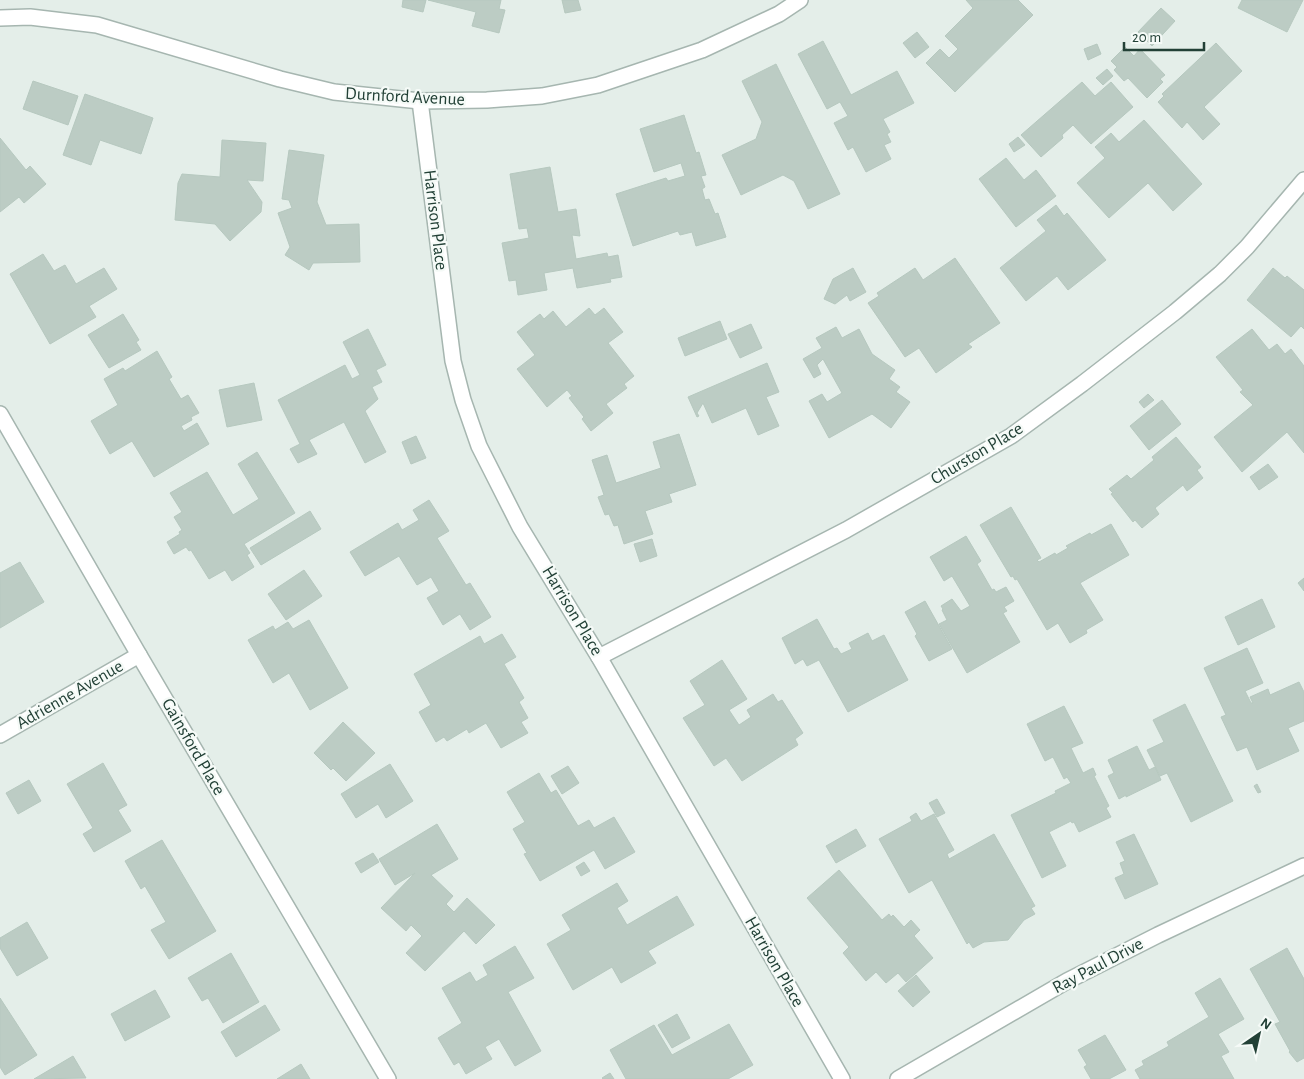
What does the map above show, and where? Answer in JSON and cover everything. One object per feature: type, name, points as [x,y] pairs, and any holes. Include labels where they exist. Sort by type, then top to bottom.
[{"type":"street","name":"Durnford Avenue","points":[[0,18],[30,17],[97,25],[280,79],[334,92],[420,101],[487,100],[542,96],[598,84],[702,50],[779,14],[800,0]]},
{"type":"street","name":"Harrison Place","points":[[420,101],[453,360],[463,400],[479,446],[520,527],[599,657],[842,1079]]},
{"type":"street","name":"Churston Place","points":[[599,657],[846,530],[1011,436],[1160,324],[1220,274],[1247,247],[1304,180]]},
{"type":"street","name":"Gainsford Place","points":[[0,414],[388,1079]]},
{"type":"street","name":"Adrienne Avenue","points":[[0,734],[139,655]]},
{"type":"street","name":"Ray Paul Drive","points":[[898,1079],[1067,982],[1158,935],[1304,866]]},
{"type":"building","points":[[403,0],[426,0],[423,12],[402,7]]},
{"type":"building","points":[[428,0],[501,0],[499,9],[505,10],[499,33],[472,26],[476,12]]},
{"type":"building","points":[[562,0],[578,0],[581,10],[565,13]]},
{"type":"building","points":[[966,0],[1018,0],[1033,15],[955,92],[926,63],[940,49],[949,58],[958,49],[945,36],[973,8]]},
{"type":"building","points":[[1242,0],[1303,0],[1287,32],[1238,8]]},
{"type":"building","points":[[1161,8],[1175,21],[1152,46],[1138,32]]},
{"type":"building","points":[[917,32],[929,47],[915,58],[903,43]]},
{"type":"building","points":[[823,41],[851,95],[897,71],[914,103],[883,119],[890,132],[887,134],[891,142],[884,145],[891,159],[866,172],[853,147],[848,150],[834,123],[848,116],[840,102],[827,109],[798,54]]},
{"type":"building","points":[[1216,43],[1242,71],[1204,107],[1220,124],[1203,140],[1187,122],[1182,128],[1158,102],[1164,96],[1162,94]]},
{"type":"building","points":[[1097,44],[1101,54],[1088,60],[1084,49]]},
{"type":"building","points":[[1125,47],[1134,56],[1140,49],[1165,75],[1160,79],[1163,82],[1147,98],[1128,78],[1124,81],[1114,70],[1117,67],[1111,61]]},
{"type":"building","points":[[776,64],[840,194],[808,209],[794,181],[783,175],[741,195],[722,155],[756,139],[762,122],[742,81]]},
{"type":"building","points":[[1107,69],[1113,76],[1103,85],[1096,78]]},
{"type":"building","points":[[33,81],[78,96],[68,125],[23,109]]},
{"type":"building","points":[[1082,82],[1095,96],[1111,82],[1133,107],[1091,144],[1073,125],[1062,135],[1063,138],[1041,157],[1021,135]]},
{"type":"building","points":[[85,94],[153,118],[141,154],[100,140],[91,165],[63,155]]},
{"type":"building","points":[[684,115],[696,153],[699,152],[706,175],[701,176],[705,187],[702,189],[705,200],[709,199],[715,214],[718,213],[726,237],[696,246],[692,232],[680,235],[678,231],[633,246],[616,194],[666,178],[668,181],[685,176],[681,163],[654,172],[640,129]]},
{"type":"building","points":[[1144,120],[1202,184],[1173,211],[1148,183],[1109,218],[1077,183],[1105,158],[1095,147],[1111,133],[1119,142]]},
{"type":"building","points":[[1018,137],[1025,145],[1014,152],[1009,144]]},
{"type":"building","points":[[0,138],[26,170],[30,166],[46,184],[24,203],[19,197],[0,212]]},
{"type":"building","points":[[222,140],[266,143],[263,181],[247,180],[262,202],[261,212],[230,241],[215,224],[175,220],[178,183],[182,174],[220,177]]},
{"type":"building","points":[[289,150],[324,155],[317,202],[326,225],[359,224],[360,262],[313,263],[309,270],[285,255],[290,247],[278,213],[292,208],[289,200],[282,199]]},
{"type":"building","points":[[1006,158],[1024,180],[1036,170],[1056,196],[1016,227],[979,179]]},
{"type":"building","points":[[550,167],[558,212],[576,209],[580,236],[572,235],[576,259],[607,253],[608,257],[618,255],[622,277],[610,279],[611,282],[577,288],[573,268],[544,273],[547,290],[518,295],[516,280],[509,281],[502,243],[529,238],[527,228],[519,229],[510,174]]},
{"type":"building","points":[[1056,205],[1064,216],[1067,213],[1106,260],[1068,290],[1057,276],[1026,301],[1000,268],[1046,231],[1037,220]]},
{"type":"building","points":[[43,254],[54,271],[65,265],[76,284],[104,268],[117,289],[89,306],[96,317],[50,344],[10,274]]},
{"type":"building","points":[[955,258],[1000,323],[968,344],[972,347],[936,373],[919,348],[905,357],[868,303],[879,296],[877,293],[915,268],[923,280]]},
{"type":"building","points":[[853,268],[866,292],[850,301],[847,295],[835,304],[824,299],[833,279]]},
{"type":"building","points":[[1273,268],[1285,278],[1287,276],[1304,290],[1304,329],[1301,326],[1291,337],[1247,300]]},
{"type":"building","points":[[589,308],[595,315],[604,308],[623,332],[608,343],[634,376],[624,384],[627,388],[606,404],[613,413],[591,431],[582,419],[584,417],[569,398],[572,396],[567,390],[547,407],[517,369],[535,355],[517,332],[540,314],[544,319],[553,311],[566,327]]},
{"type":"building","points":[[123,314],[139,340],[136,342],[141,350],[109,368],[88,335]]},
{"type":"building","points":[[720,321],[727,339],[685,356],[678,338]]},
{"type":"building","points":[[751,324],[762,348],[740,358],[728,334]]},
{"type":"building","points":[[836,327],[842,338],[859,329],[872,354],[895,370],[889,379],[900,387],[896,392],[910,402],[891,428],[872,414],[829,438],[809,401],[822,394],[827,402],[842,393],[823,359],[817,365],[821,374],[814,378],[803,359],[822,348],[816,338]]},
{"type":"building","points":[[368,329],[386,365],[376,370],[382,382],[372,387],[378,399],[365,411],[386,452],[365,463],[344,422],[309,440],[317,454],[298,463],[290,449],[300,444],[278,400],[345,365],[352,379],[360,375],[343,342]]},
{"type":"building","points":[[1252,329],[1269,350],[1277,344],[1285,354],[1291,349],[1304,366],[1304,453],[1287,432],[1242,472],[1214,437],[1253,405],[1240,392],[1243,390],[1216,357]]},
{"type":"building","points":[[157,351],[172,377],[169,379],[181,399],[188,395],[199,413],[191,417],[192,420],[181,426],[184,431],[197,423],[209,444],[154,477],[132,441],[110,454],[91,421],[118,405],[104,379],[123,368],[125,371]]},
{"type":"building","points":[[767,363],[779,392],[766,397],[779,426],[758,435],[746,408],[712,423],[703,403],[697,413],[699,416],[697,417],[688,397]]},
{"type":"building","points":[[254,383],[262,420],[227,427],[219,390]]},
{"type":"building","points":[[1148,394],[1154,400],[1144,408],[1139,402]]},
{"type":"building","points":[[1162,400],[1181,424],[1149,450],[1130,426]]},
{"type":"building","points":[[679,434],[696,485],[669,494],[672,502],[645,511],[653,534],[624,544],[618,525],[614,526],[609,514],[605,515],[598,497],[604,495],[592,460],[607,455],[616,483],[661,468],[653,442]]},
{"type":"building","points":[[416,436],[426,458],[411,464],[402,442]]},
{"type":"building","points":[[1176,437],[1201,467],[1197,470],[1203,478],[1187,491],[1183,485],[1155,508],[1159,514],[1142,528],[1135,520],[1133,522],[1109,489],[1127,475],[1131,479],[1154,460],[1152,457]]},
{"type":"building","points":[[257,452],[295,513],[244,544],[250,553],[247,555],[254,567],[232,581],[225,570],[209,579],[191,550],[189,551],[186,547],[174,554],[167,542],[180,534],[179,532],[182,530],[174,517],[182,512],[170,493],[207,472],[233,515],[259,499],[238,464]]},
{"type":"building","points":[[1268,464],[1278,477],[1259,490],[1250,477]]},
{"type":"building","points":[[429,500],[449,531],[437,538],[466,585],[470,583],[491,617],[470,630],[460,614],[443,625],[427,598],[439,591],[431,577],[417,585],[399,556],[365,576],[350,552],[398,523],[402,530],[419,520],[413,510]]},
{"type":"building","points":[[1011,507],[1041,558],[1037,560],[1039,562],[1055,553],[1056,555],[1068,548],[1066,546],[1090,533],[1091,535],[1111,524],[1129,555],[1080,583],[1103,620],[1086,630],[1087,633],[1070,643],[1058,623],[1047,630],[1017,579],[1015,580],[1013,576],[1011,577],[980,525]]},
{"type":"building","points":[[310,511],[321,529],[261,565],[250,548]]},
{"type":"building","points":[[966,536],[981,561],[977,564],[992,590],[994,589],[996,592],[1006,587],[1014,601],[1004,607],[1007,611],[1003,613],[1020,642],[967,673],[939,624],[947,620],[941,606],[952,599],[961,611],[970,606],[952,576],[944,581],[930,557]]},
{"type":"building","points":[[652,539],[657,556],[640,562],[634,544]]},
{"type":"building","points":[[20,562],[44,602],[0,628],[0,573]]},
{"type":"building","points":[[304,570],[322,596],[286,620],[268,594]]},
{"type":"building","points":[[1304,578],[1304,591],[1298,583]]},
{"type":"building","points":[[1262,599],[1275,627],[1238,645],[1225,617]]},
{"type":"building","points":[[925,601],[952,649],[929,661],[915,636],[917,634],[905,612]]},
{"type":"building","points":[[817,619],[834,649],[837,648],[841,654],[852,649],[849,643],[868,633],[872,641],[884,635],[908,680],[848,712],[819,660],[807,666],[803,659],[795,664],[782,638]]},
{"type":"building","points":[[309,620],[348,688],[310,710],[289,673],[273,683],[248,640],[273,626],[275,630],[288,622],[293,629]]},
{"type":"building","points":[[502,634],[516,657],[504,664],[524,698],[519,702],[528,718],[521,722],[528,733],[501,748],[486,723],[469,733],[467,729],[447,741],[444,737],[436,742],[419,712],[431,705],[414,674],[480,636],[484,644]]},
{"type":"building","points":[[1247,648],[1263,683],[1245,691],[1251,703],[1253,703],[1250,697],[1268,689],[1270,695],[1299,682],[1304,692],[1304,721],[1288,728],[1299,751],[1257,770],[1247,747],[1237,751],[1221,717],[1226,715],[1204,668]]},
{"type":"building","points":[[722,660],[747,699],[729,710],[739,725],[751,717],[747,710],[773,694],[778,702],[782,700],[803,733],[795,739],[798,745],[742,781],[726,758],[714,766],[683,718],[705,705],[690,681]]},
{"type":"building","points":[[1185,704],[1233,801],[1191,822],[1167,773],[1160,776],[1147,750],[1164,742],[1153,720]]},
{"type":"building","points":[[1064,706],[1083,743],[1071,748],[1083,773],[1093,768],[1096,775],[1094,776],[1109,806],[1106,808],[1111,817],[1079,832],[1074,822],[1072,823],[1071,821],[1049,832],[1066,866],[1042,878],[1011,815],[1056,793],[1055,791],[1071,783],[1067,777],[1064,779],[1053,757],[1045,761],[1027,724]]},
{"type":"building","points":[[343,722],[375,753],[346,781],[333,768],[331,770],[314,753]]},
{"type":"building","points":[[1137,746],[1149,770],[1155,767],[1161,780],[1119,799],[1108,776],[1114,773],[1108,760]]},
{"type":"building","points":[[103,763],[127,805],[118,810],[131,831],[94,852],[83,834],[93,828],[67,784]]},
{"type":"building","points":[[390,764],[413,801],[386,818],[378,804],[356,818],[341,794]]},
{"type":"building","points":[[568,766],[579,783],[562,794],[551,776]]},
{"type":"building","points":[[539,773],[551,793],[556,790],[578,826],[589,820],[594,828],[614,817],[635,852],[605,869],[594,850],[540,881],[524,854],[527,853],[513,829],[525,822],[507,792]]},
{"type":"building","points":[[29,780],[41,801],[18,814],[6,793]]},
{"type":"building","points":[[1257,784],[1261,792],[1258,793],[1254,786]]},
{"type":"building","points":[[937,799],[945,813],[937,817],[929,803]]},
{"type":"building","points":[[916,813],[921,821],[934,814],[954,850],[947,854],[949,859],[994,834],[1035,906],[1031,908],[1035,914],[1024,920],[1008,940],[984,942],[973,948],[969,942],[967,944],[932,880],[909,893],[879,839],[912,821],[910,817]]},
{"type":"building","points":[[437,824],[458,859],[431,875],[453,896],[446,904],[454,912],[467,898],[495,925],[476,944],[464,931],[425,971],[406,953],[422,936],[411,925],[406,931],[381,908],[415,873],[395,885],[379,859]]},
{"type":"building","points":[[856,829],[866,846],[836,863],[826,846]]},
{"type":"building","points":[[1134,834],[1158,884],[1125,899],[1115,878],[1124,874],[1120,863],[1125,861],[1116,842]]},
{"type":"building","points":[[162,840],[216,931],[169,959],[151,930],[166,922],[145,886],[141,889],[125,861]]},
{"type":"building","points":[[373,853],[379,862],[361,873],[355,863]]},
{"type":"building","points":[[584,862],[590,871],[581,876],[576,867]]},
{"type":"building","points":[[839,870],[882,920],[889,914],[891,917],[893,915],[904,927],[911,920],[920,930],[914,936],[933,958],[906,982],[898,973],[886,983],[876,972],[866,981],[843,953],[849,947],[807,898]]},
{"type":"building","points":[[617,883],[628,901],[617,908],[627,925],[677,896],[694,925],[648,951],[656,963],[621,983],[612,967],[573,990],[547,944],[571,930],[562,915]]},
{"type":"building","points":[[27,922],[48,958],[17,976],[0,948],[0,938]]},
{"type":"building","points":[[515,946],[534,978],[508,992],[541,1051],[515,1066],[499,1039],[485,1047],[492,1059],[466,1074],[459,1062],[454,1065],[438,1038],[462,1023],[442,988],[470,972],[476,982],[488,975],[483,965]]},
{"type":"building","points":[[1287,948],[1304,979],[1304,1058],[1297,1062],[1289,1052],[1275,1024],[1280,1022],[1250,969]]},
{"type":"building","points":[[231,953],[259,1002],[223,1023],[208,998],[202,1001],[188,978]]},
{"type":"building","points":[[916,975],[930,992],[913,1007],[898,991]]},
{"type":"building","points":[[1220,978],[1244,1019],[1218,1034],[1229,1052],[1221,1056],[1234,1079],[1140,1079],[1135,1070],[1144,1065],[1142,1061],[1169,1046],[1167,1042],[1209,1017],[1195,993]]},
{"type":"building","points":[[155,990],[170,1017],[125,1041],[111,1014]]},
{"type":"building","points":[[0,998],[37,1055],[5,1075],[0,1067]]},
{"type":"building","points":[[265,1005],[280,1030],[236,1057],[221,1032]]},
{"type":"building","points":[[677,1014],[690,1038],[672,1048],[658,1025]]},
{"type":"building","points":[[729,1024],[753,1065],[728,1079],[626,1079],[610,1050],[654,1025],[672,1055]]},
{"type":"building","points":[[1105,1035],[1126,1070],[1109,1079],[1091,1079],[1084,1067],[1087,1065],[1078,1050]]},
{"type":"building","points":[[73,1056],[86,1078],[34,1079]]},
{"type":"building","points":[[301,1064],[310,1079],[277,1079]]},
{"type":"building","points":[[610,1073],[614,1079],[602,1078]]}]
